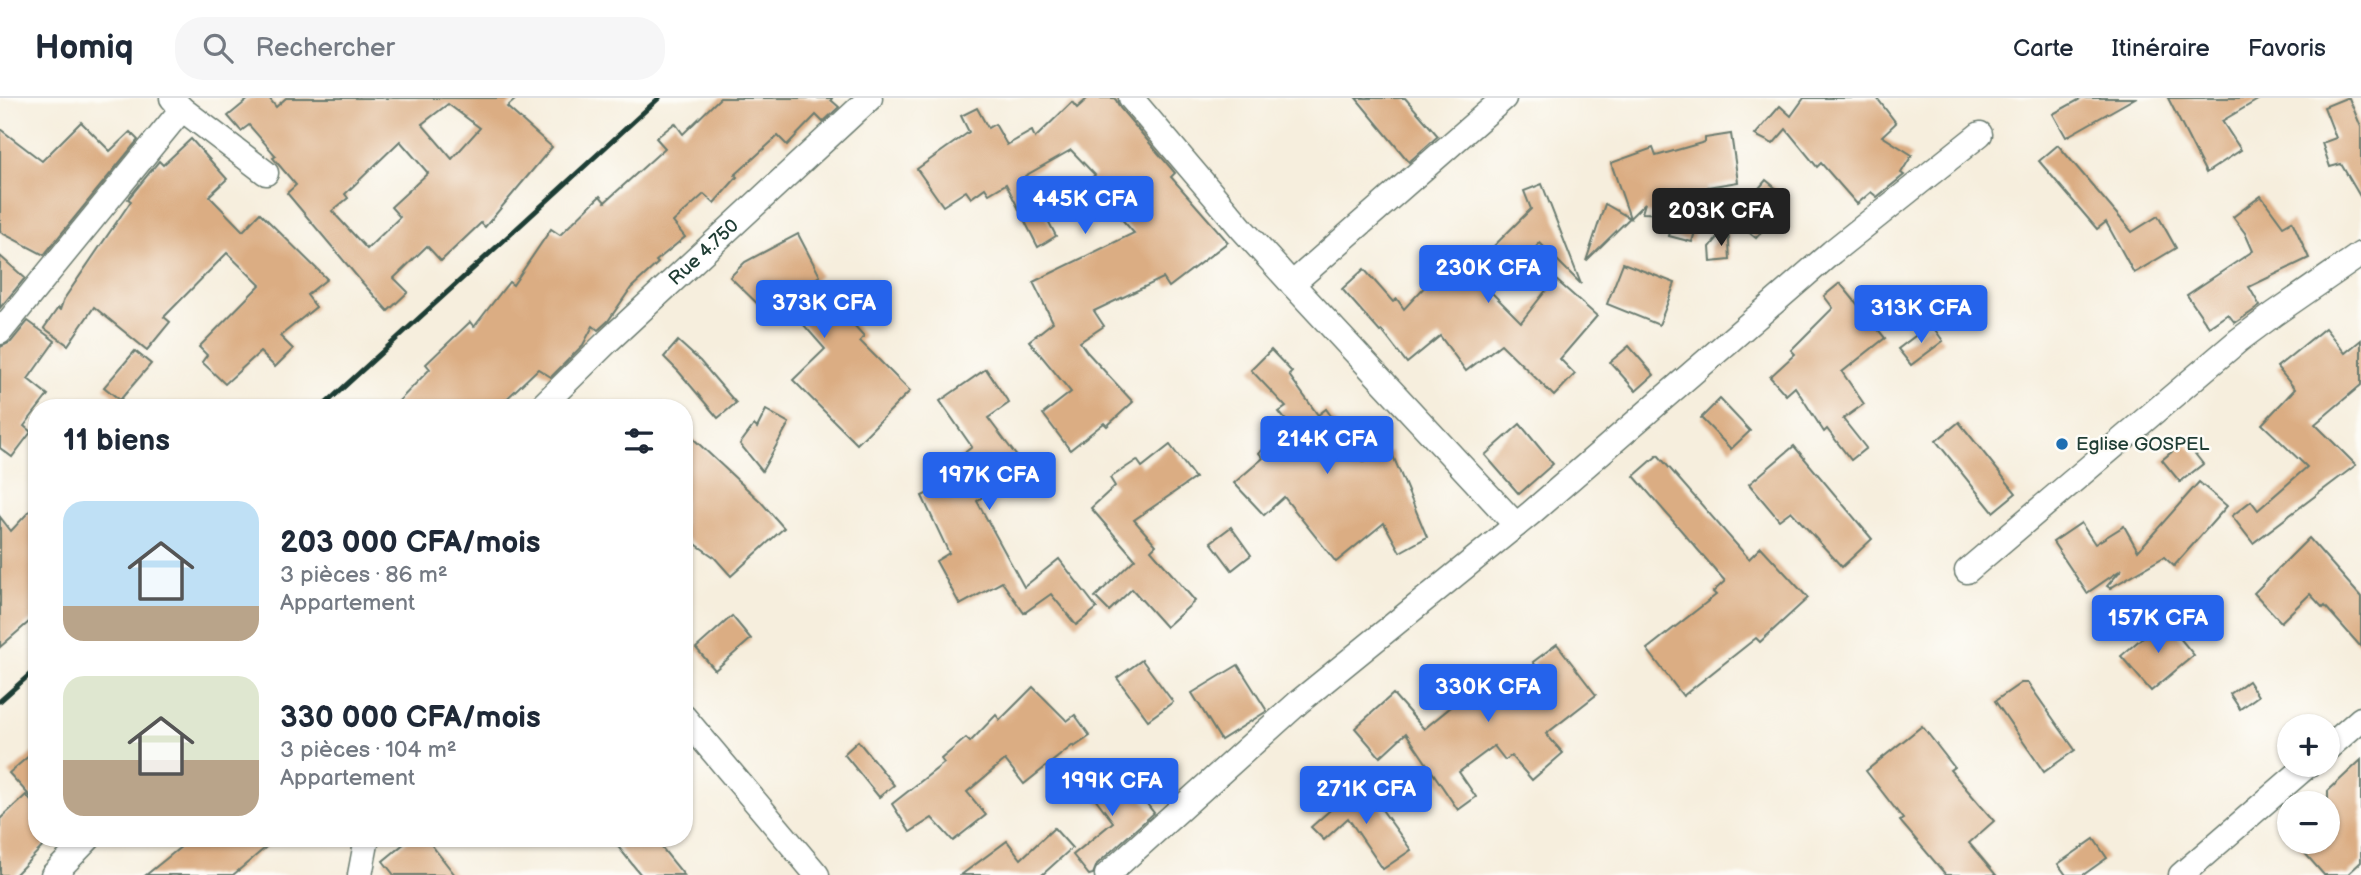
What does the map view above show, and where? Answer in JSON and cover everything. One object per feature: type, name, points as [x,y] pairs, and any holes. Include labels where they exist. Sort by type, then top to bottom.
[{"type":"street","name":"Rue 4.750","points":[[549,399],[870,98]]},
{"type":"street","points":[[1131,98],[1243,230],[1516,525]]},
{"type":"street","points":[[1292,284],[1503,98]]},
{"type":"street","points":[[0,332],[177,104],[266,173]]},
{"type":"street","points":[[1107,875],[1300,701],[1516,525],[1832,252],[1980,134]]},
{"type":"street","points":[[1967,571],[2239,340],[2361,254]]},
{"type":"street","points":[[2340,737],[2361,719]]},
{"type":"street","points":[[693,728],[817,875]]},
{"type":"street","points":[[2181,875],[2294,777]]},
{"type":"street","points":[[53,875],[80,847]]},
{"type":"street","points":[[360,875],[365,847]]},
{"type":"building","points":[[250,98],[269,98],[276,107],[286,98],[517,98],[507,107],[552,147],[485,227],[481,223],[441,261],[427,246],[394,278],[408,292],[388,311],[287,193],[296,185],[273,158],[276,156],[249,125],[241,131],[228,116]],"holes":[[[448,104],[480,128],[452,159],[422,124]],[[400,141],[428,173],[391,207],[400,217],[367,249],[332,211],[348,198],[345,194]]]},
{"type":"building","points":[[720,98],[832,98],[839,107],[823,122],[816,115],[787,145],[778,136],[735,175],[737,177],[714,203],[704,194],[673,222],[685,237],[656,261],[658,263],[631,288],[608,321],[598,330],[593,326],[583,345],[551,377],[538,369],[506,399],[401,399],[430,369],[426,364],[470,322],[474,327],[509,282],[513,285],[551,229],[560,235],[600,196],[605,202],[665,148],[656,138],[675,123],[683,134]]},
{"type":"building","points":[[1088,98],[1116,100],[1175,173],[1171,177],[1228,242],[1169,287],[1163,278],[1094,311],[1104,326],[1080,342],[1133,402],[1107,426],[1104,423],[1070,450],[1043,414],[1071,392],[1029,341],[1053,322],[1033,282],[1134,233],[1088,181],[1095,175],[1071,150],[1025,176],[1056,236],[1038,247],[1006,184],[989,194],[985,188],[971,198],[966,191],[943,206],[917,169],[969,132],[961,116],[977,108],[988,128],[995,124],[1007,145],[1032,131],[1035,138],[1072,102],[1077,108]]},
{"type":"building","points":[[1356,98],[1405,98],[1438,136],[1409,162]]},
{"type":"building","points":[[1804,98],[1877,98],[1896,123],[1882,136],[1912,155],[1901,173],[1904,175],[1877,197],[1871,192],[1857,204],[1821,163],[1817,167],[1786,129],[1773,144],[1755,135],[1780,106],[1791,116]]},
{"type":"building","points":[[2082,98],[2135,98],[2066,137],[2053,114]]},
{"type":"building","points":[[2168,98],[2261,98],[2222,121],[2241,150],[2206,173]]},
{"type":"building","points":[[2349,98],[2361,127],[2361,198],[2341,164],[2330,167],[2322,143],[2336,138],[2324,107]]},
{"type":"building","points":[[81,122],[110,151],[130,132],[138,140],[44,255],[0,232],[0,129],[42,161]]},
{"type":"building","points":[[1731,134],[1738,182],[1708,187],[1692,242],[1669,236],[1675,214],[1642,213],[1645,203],[1630,218],[1611,163],[1653,148],[1656,156],[1705,142],[1705,138]]},
{"type":"building","points":[[191,139],[227,179],[209,196],[243,231],[260,213],[327,279],[307,295],[316,307],[280,336],[293,349],[275,367],[260,352],[225,384],[202,362],[207,355],[199,347],[260,285],[227,253],[164,317],[170,322],[147,350],[94,307],[68,345],[44,328],[58,308],[60,310],[64,299],[131,201],[128,199],[159,161],[163,165]]},
{"type":"building","points":[[2058,145],[2132,232],[2158,216],[2176,248],[2134,273],[2106,222],[2097,229],[2039,161]]},
{"type":"building","points":[[1766,180],[1789,199],[1756,238],[1733,219]]},
{"type":"building","points":[[1542,184],[1581,284],[1540,243],[1491,292],[1521,322],[1555,279],[1597,316],[1560,359],[1575,374],[1554,396],[1501,344],[1466,371],[1440,336],[1407,363],[1382,331],[1380,332],[1342,289],[1364,269],[1393,302],[1397,299],[1404,309],[1458,251],[1476,264],[1531,209],[1524,191]]},
{"type":"building","points":[[2261,196],[2283,226],[2292,221],[2309,258],[2249,287],[2260,306],[2250,313],[2235,323],[2228,314],[2209,327],[2187,295],[2253,251],[2245,233],[2233,217]]},
{"type":"building","points":[[1605,204],[1630,218],[1586,261]]},
{"type":"building","points":[[1728,225],[1730,260],[1711,262],[1710,247]]},
{"type":"building","points":[[798,234],[820,276],[813,280],[864,336],[860,341],[910,391],[857,444],[793,380],[825,349],[782,300],[769,315],[730,277],[745,262]]},
{"type":"building","points":[[0,256],[25,278],[0,308]]},
{"type":"building","points":[[1623,263],[1675,283],[1659,325],[1607,304]]},
{"type":"building","points":[[1840,283],[1885,338],[1842,372],[1864,404],[1843,419],[1866,448],[1851,460],[1827,429],[1824,432],[1795,387],[1786,395],[1770,377],[1795,354],[1791,350],[1833,308],[1824,296]]},
{"type":"building","points":[[28,321],[55,341],[28,379],[48,395],[45,399],[28,399],[28,421],[24,426],[28,429],[28,436],[12,457],[0,448],[0,347],[11,342]]},
{"type":"building","points":[[1931,324],[1943,341],[1911,365],[1898,349]]},
{"type":"building","points":[[2325,328],[2345,353],[2361,340],[2361,385],[2315,424],[2356,465],[2253,543],[2232,516],[2251,501],[2258,510],[2307,467],[2262,424],[2295,389],[2277,367]]},
{"type":"building","points":[[678,341],[700,361],[736,403],[718,418],[664,357]]},
{"type":"building","points":[[1629,346],[1654,375],[1636,391],[1610,362]]},
{"type":"building","points":[[1271,350],[1292,372],[1289,375],[1318,415],[1326,409],[1364,462],[1391,451],[1427,537],[1400,552],[1384,523],[1336,562],[1284,497],[1264,515],[1234,483],[1263,458],[1259,453],[1292,428],[1279,412],[1286,407],[1251,370]]},
{"type":"building","points":[[135,351],[151,364],[121,399],[104,387]]},
{"type":"building","points":[[986,369],[1009,403],[988,418],[1024,466],[977,501],[1024,587],[1059,559],[1097,608],[1076,625],[1051,594],[1024,613],[1002,582],[960,605],[936,561],[949,553],[922,496],[966,475],[955,460],[972,447],[940,401]]},
{"type":"building","points":[[1720,399],[1750,431],[1731,449],[1701,418]]},
{"type":"building","points":[[766,410],[789,423],[762,471],[740,444],[754,425],[757,428]]},
{"type":"building","points":[[1959,422],[2016,493],[1993,512],[1936,441]]},
{"type":"building","points":[[1520,424],[1553,464],[1519,494],[1485,455]]},
{"type":"building","points":[[693,438],[761,502],[784,528],[731,576],[714,557],[693,542]]},
{"type":"building","points":[[2185,441],[2203,464],[2180,482],[2162,460]]},
{"type":"building","points":[[1170,445],[1195,478],[1134,520],[1156,545],[1151,550],[1195,601],[1166,627],[1132,589],[1109,611],[1095,597],[1135,559],[1091,508],[1115,486],[1110,478],[1137,460],[1142,467]]},
{"type":"building","points":[[1794,446],[1872,539],[1842,567],[1791,511],[1779,520],[1749,484]]},
{"type":"building","points":[[1658,455],[1749,559],[1761,547],[1808,598],[1760,642],[1756,638],[1683,696],[1647,649],[1716,595],[1713,592],[1725,581],[1634,476]]},
{"type":"building","points":[[2199,482],[2227,506],[2174,566],[2164,557],[2110,588],[2107,586],[2122,569],[2087,593],[2053,542],[2081,523],[2095,544],[2124,526],[2138,551]]},
{"type":"building","points":[[28,513],[28,623],[0,647],[0,517],[11,531]]},
{"type":"building","points":[[1231,527],[1251,555],[1232,570],[1211,542]]},
{"type":"building","points":[[2309,538],[2361,597],[2361,647],[2325,606],[2323,608],[2310,594],[2281,622],[2254,593]]},
{"type":"building","points":[[732,616],[751,639],[715,670],[696,648]]},
{"type":"building","points":[[2164,619],[2194,655],[2151,691],[2121,656]]},
{"type":"building","points":[[1557,644],[1596,695],[1546,734],[1563,753],[1532,780],[1511,756],[1505,760],[1494,746],[1459,772],[1476,797],[1458,810],[1406,733],[1380,757],[1355,728],[1393,694],[1424,729],[1484,680],[1496,696],[1537,667],[1533,662]]},
{"type":"building","points":[[1142,660],[1173,702],[1148,720],[1117,678]]},
{"type":"building","points":[[1238,665],[1267,711],[1221,740],[1192,693]]},
{"type":"building","points":[[2248,681],[2258,696],[2240,709],[2230,694]]},
{"type":"building","points":[[2021,683],[2028,683],[2075,750],[2044,772],[1995,701]]},
{"type":"building","points":[[1033,687],[1067,721],[1075,715],[1090,736],[1074,747],[1073,745],[1024,784],[1005,760],[967,792],[986,815],[953,841],[932,818],[910,832],[892,804],[944,763],[941,759],[966,738],[970,742],[996,715],[1000,720]]},
{"type":"building","points":[[1922,726],[1954,767],[1950,770],[1994,821],[1969,843],[1996,875],[1946,875],[1900,821],[1903,819],[1866,771]]},
{"type":"building","points":[[858,741],[894,785],[879,797],[844,754]]},
{"type":"building","points":[[28,757],[28,794],[9,773]]},
{"type":"building","points":[[2361,760],[2361,862],[2347,875],[2324,875],[2306,854],[2340,854],[2340,791],[2328,791]]},
{"type":"building","points":[[1106,765],[1132,800],[1139,794],[1154,813],[1097,864],[1093,874],[1089,875],[1073,855],[1113,822],[1083,782]]},
{"type":"building","points":[[1362,782],[1411,850],[1383,869],[1348,818],[1324,840],[1311,827]]},
{"type":"building","points":[[26,795],[28,797],[28,847],[42,847],[15,875],[0,875],[0,819]]},
{"type":"building","points":[[1054,828],[1072,848],[1042,875],[961,875],[1007,841],[1021,859]]},
{"type":"building","points":[[2094,839],[2107,858],[2083,875],[2066,875],[2058,864]]},
{"type":"building","points":[[181,847],[266,847],[233,875],[146,875]]},
{"type":"building","points":[[400,847],[433,847],[455,875],[394,875],[383,861]]},
{"type":"building","points":[[618,847],[661,847],[684,875],[641,875]]},
{"type":"railway","points":[[331,399],[659,98]]},
{"type":"railway","points":[[0,701],[28,676]]},
{"type":"place","name":"Eglise GOSPEL","points":[[2062,444]]}]
